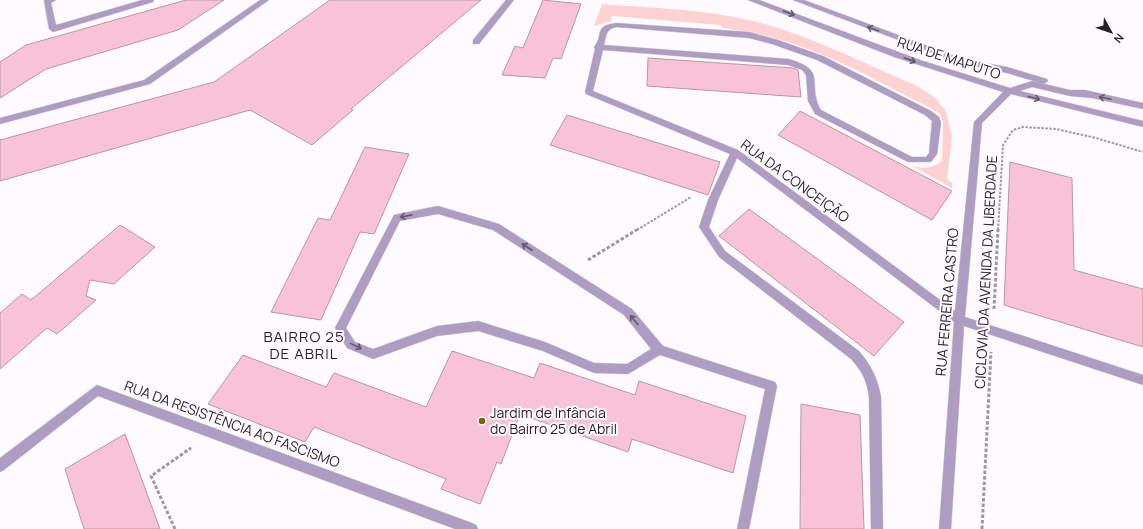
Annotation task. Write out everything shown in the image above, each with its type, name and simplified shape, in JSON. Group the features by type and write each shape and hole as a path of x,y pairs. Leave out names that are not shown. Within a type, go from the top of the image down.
{"street":[{"path":"52,0 47,1 53,29 150,0"},
{"path":"0,121 147,82 265,0"},
{"path":"476,42 510,0"},
{"name":"RUA DE MAPUTO","path":"752,0 918,62 1009,91 1143,124"},
{"name":"RUA DE MAPUTO","path":"797,0 962,61 1007,70 1091,95 1143,106"},
{"name":"RUA DA CONCEIÇÃO","path":"598,48 790,62 805,68 810,74 812,101 818,112 911,160 928,160 933,154 937,123 933,116 820,58 749,35 616,25 609,26 603,31 598,48 589,92 735,152 959,320 1143,380"},
{"path":"1009,91 1032,84 1070,93 1091,95"},
{"name":"RUA FERREIRA CASTRO","path":"945,529 959,320 978,122 1009,91"},
{"path":"735,152 713,200 704,228 722,254 855,355 865,366 872,379 875,397 877,529"},
{"path":"659,350 628,368 594,368 545,347 478,326 437,331 373,354 351,345 340,328 397,218 438,210 496,228 628,312 659,350 771,386 743,529"},
{"name":"RUA DA RESISTÊNCIA AO FASCISMO","path":"0,466 97,390 472,529"}],"path":[{"name":"CICLOVIA DA AVENIDA DA LIBERDADE","path":"982,529 1003,145 1012,130 1022,126 1036,125 1066,131 1143,152"},
{"path":"567,273 697,194"},
{"path":"175,529 151,476 189,450 203,429"}],"shaded area":[{"path":"602,4 697,11 753,21 815,41 917,86 934,97 946,111 952,138 947,179 952,183 952,188 912,166 927,168 942,161 943,122 940,114 929,107 828,57 768,36 723,28 720,25 612,16 611,21 594,26"}],"building":[{"path":"186,0 224,0 178,30 46,69 0,98 0,62 26,45"},
{"path":"330,0 481,0 351,109 353,110 312,145 250,110 0,181 0,140 214,82"},
{"path":"543,0 581,4 561,59 553,58 545,78 502,75 515,46 523,48"},
{"path":"648,58 793,68 798,70 801,97 647,86"},
{"path":"800,111 952,191 932,220 778,135"},
{"path":"567,115 720,162 708,195 550,145"},
{"path":"365,147 409,154 374,234 360,232 321,320 271,312 318,218 330,220"},
{"path":"1010,162 1072,178 1074,270 1143,289 1143,347 1004,305"},
{"path":"749,209 904,322 874,356 719,236"},
{"path":"120,225 155,247 114,284 90,280 86,296 96,300 57,334 47,328 0,369 0,313 22,294 31,300"},
{"path":"452,351 534,378 540,363 635,395 639,381 746,416 733,473 632,439 628,452 520,414 501,464 497,462 480,504 441,489 446,479 314,427 305,442 208,404 243,355 326,387 334,373 426,407"},
{"path":"801,404 860,415 864,529 800,529"},
{"path":"125,434 160,529 84,529 65,469"}],"place":[{"name":"Jardim de Infância do Bairro 25 de Abril","path":"482,421"}],"district":[{"name":"BAIRRO 25 DE ABRIL","path":"304,346"}]}
